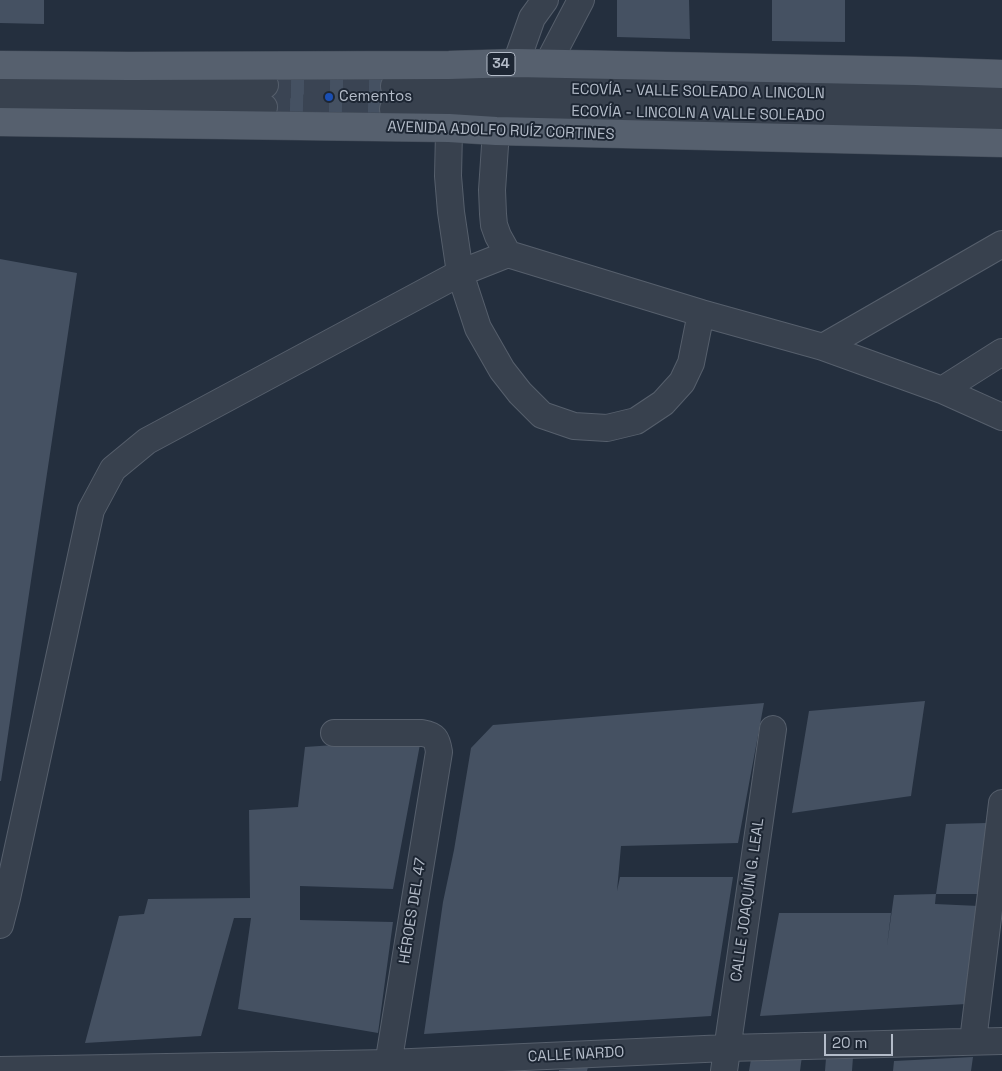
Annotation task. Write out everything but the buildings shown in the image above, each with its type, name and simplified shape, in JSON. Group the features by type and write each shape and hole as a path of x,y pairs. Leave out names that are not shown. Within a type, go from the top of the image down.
{"main road":[{"name":"AVENIDA ADOLFO RUÍZ CORTINES","path":"0,122 449,98 516,63 1002,74"},
{"name":"AVENIDA ADOLFO RUÍZ CORTINES","path":"0,64 129,66 449,98 500,110 1002,143"}],"street":[{"path":"508,254 498,236 493,214 492,190 500,110 532,18 545,0"},
{"path":"547,64 581,0"},
{"path":"0,85 99,87 264,96 0,105"},
{"name":"ECOVÍA - VALLE SOLEADO A LINCOLN","path":"394,98 449,98 500,110 1002,98"},
{"path":"449,98 448,176 460,273 478,328 502,370 520,393 542,415 574,426 607,428 636,421 663,403 682,382 691,363 701,313"},
{"name":"ECOVÍA - LINCOLN A VALLE SOLEADO","path":"500,110 1002,120"},
{"path":"822,347 1002,244"},
{"path":"0,925 91,510 113,469 147,441 460,273 508,254 701,313 822,347 942,390 1002,417"},
{"path":"942,390 1002,352"},
{"name":"CALLE JOAQUÍN G. LEAL","path":"725,1060 773,729"},
{"name":"HÉROES DEL 47","path":"334,734 430,734 435,738 439,752 388,1067"},
{"path":"974,1041 1002,803"},
{"name":"CALLE NARDO","path":"0,1070 388,1067 725,1060 974,1041 1002,1041"}],"tunnel":[{"path":"265,85 394,86"},
{"path":"264,107 393,109"}],"place":[{"name":"Cementos","path":"329,97"}]}
